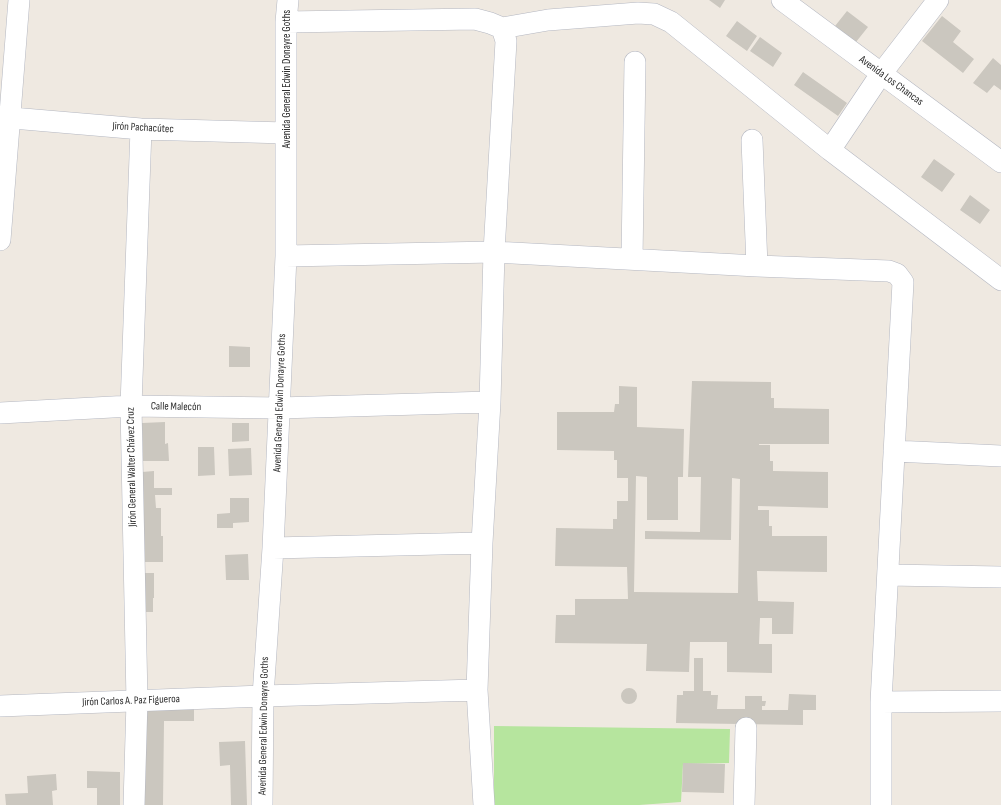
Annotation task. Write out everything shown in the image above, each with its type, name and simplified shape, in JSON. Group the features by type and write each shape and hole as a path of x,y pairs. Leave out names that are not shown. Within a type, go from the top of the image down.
{"street":[{"path":"0,240 4,118 19,0"},
{"name":"Avenida General Edwin Donayre Goths","path":"262,805 263,696 273,548 286,256 286,22 288,0"},
{"name":"Avenida Los Chancas","path":"782,0 1001,162"},
{"path":"830,150 881,74 938,0"},
{"path":"286,22 475,18 490,22 502,28 548,20 638,13 654,14 671,22 830,150 1001,280"},
{"path":"484,805 477,690 482,543 490,402 494,252 506,41 502,28"},
{"path":"632,259 635,62"},
{"name":"Jirón Pachacútec","path":"4,118 141,128 286,133"},
{"name":"Jirón General Walter Chávez Cruz","path":"134,805 137,701 131,406 141,128"},
{"path":"752,140 757,266"},
{"path":"286,256 494,252 757,266 889,271 897,274 903,282 881,702 881,805"},
{"name":"Calle Malecón","path":"0,413 131,406 279,408 490,402"},
{"path":"894,451 1001,456"},
{"path":"273,548 482,543"},
{"path":"888,575 1001,576"},
{"name":"Jirón Carlos A. Paz Figueroa","path":"0,706 477,690"},
{"path":"881,702 1001,702"},
{"path":"744,805 746,728"}],"green space":[{"path":"494,726 730,729 729,763 683,764 681,802 639,805 494,805"}],"building":[{"path":"709,0 725,0 720,8"},
{"path":"847,11 868,27 856,42 835,26"},
{"path":"942,16 961,31 953,42 974,59 963,73 922,41"},
{"path":"737,21 757,36 747,51 726,36"},
{"path":"760,37 782,53 773,67 750,51"},
{"path":"993,58 1001,65 1001,90 994,85 987,93 973,83"},
{"path":"803,72 847,103 838,116 794,85"},
{"path":"934,159 955,174 942,192 921,177"},
{"path":"970,195 990,210 980,224 960,210"},
{"path":"229,346 250,347 250,367 229,367"},
{"path":"692,381 771,382 771,398 774,398 774,408 829,409 829,444 759,444 770,445 770,461 773,461 773,471 828,472 828,508 758,506 758,510 769,510 769,526 772,526 772,536 827,536 827,572 757,571 758,601 794,602 793,634 772,634 772,618 760,618 759,644 772,644 772,673 727,672 727,642 690,642 689,672 646,671 647,644 555,643 556,615 575,615 575,599 628,599 627,567 555,566 556,528 613,529 613,519 617,519 617,501 628,501 628,478 617,478 617,460 614,460 614,451 557,450 557,412 614,412 615,404 619,404 619,386 637,387 637,427 684,429 683,477 678,477 678,520 647,520 647,477 636,476 634,592 738,593 740,479 732,478 731,540 645,539 645,531 700,532 701,477 688,477"},
{"path":"165,422 165,444 168,443 169,461 143,461 142,423"},
{"path":"232,423 249,423 249,441 232,442"},
{"path":"198,447 214,447 215,475 198,476"},
{"path":"251,448 252,475 229,476 228,449"},
{"path":"154,471 154,488 172,488 172,495 155,495 156,508 161,508 163,562 143,562 142,472"},
{"path":"230,498 249,498 249,522 233,523 233,528 217,528 217,514 230,513"},
{"path":"248,554 249,580 226,580 225,555"},
{"path":"141,573 154,573 153,612 142,612"},
{"path":"694,658 703,658 703,691 711,691 711,695 718,695 717,709 745,709 745,696 762,696 762,701 766,701 765,706 762,706 762,710 788,710 789,694 816,695 816,710 803,710 803,725 676,723 677,695 683,695 683,691 694,691"},
{"path":"629,688 636,693 637,696 632,703 629,704 622,699 621,696 626,689"},
{"path":"194,701 194,721 164,721 163,805 139,805 143,703"},
{"path":"245,741 247,805 231,805 230,765 220,766 219,742"},
{"path":"683,763 725,764 724,793 682,792"},
{"path":"87,771 120,772 120,805 97,805 97,788 87,788"},
{"path":"56,774 57,790 52,791 53,805 6,805 5,794 28,793 27,776"}]}
